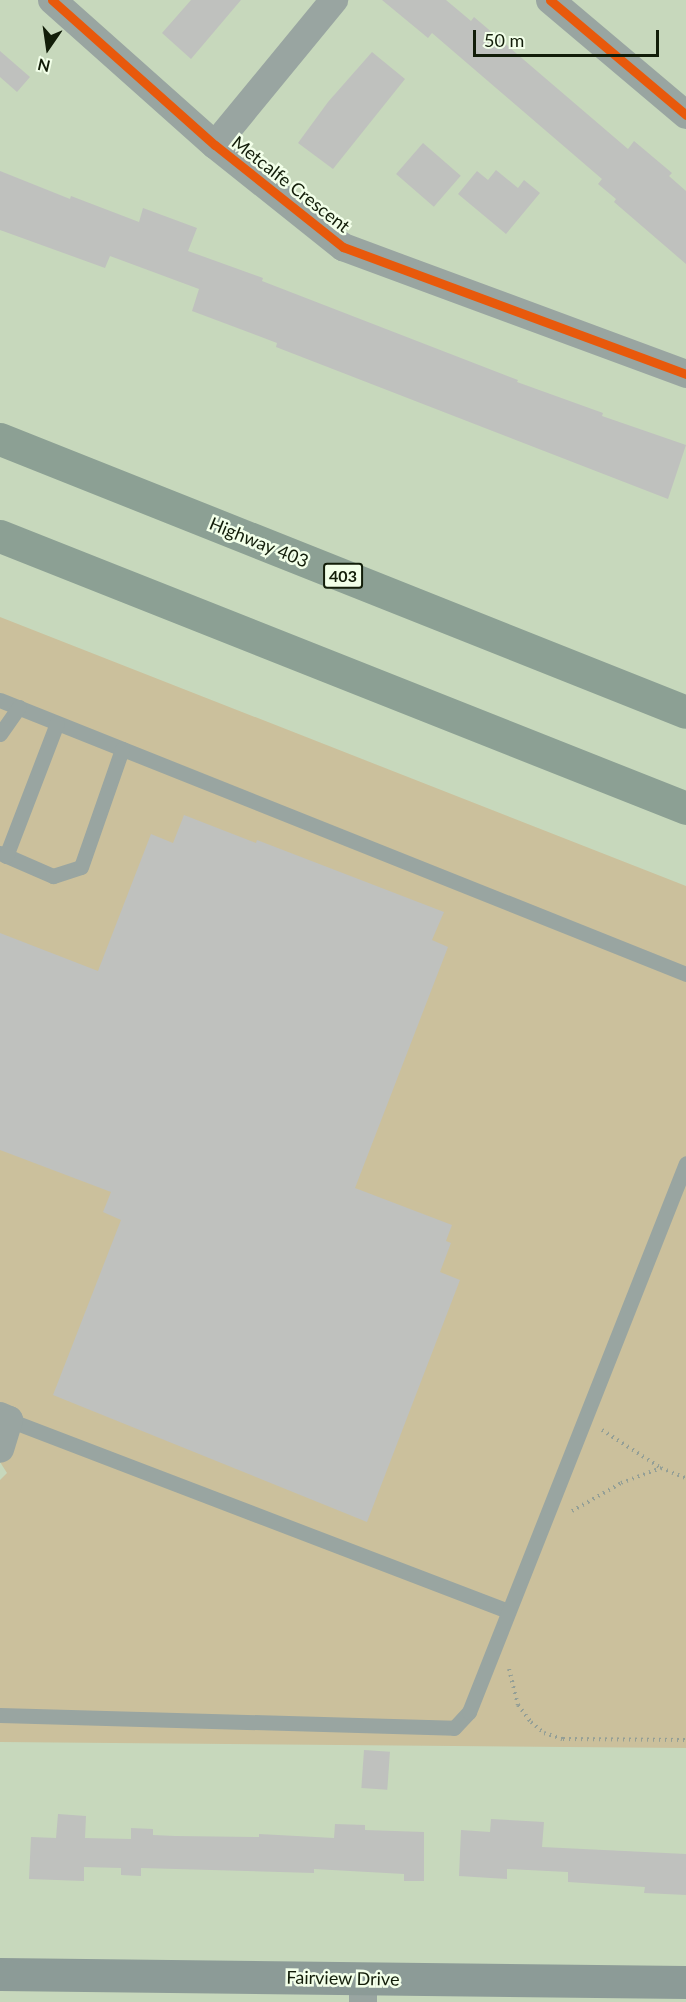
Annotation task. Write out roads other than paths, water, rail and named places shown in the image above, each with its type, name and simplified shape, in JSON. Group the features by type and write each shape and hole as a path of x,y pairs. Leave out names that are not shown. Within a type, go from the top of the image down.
{"highway":[{"name":"Highway 403","path":"0,439 686,712"},
{"path":"0,536 686,807"}],"main road":[{"name":"Fairview Drive","path":"0,1974 363,1990 686,1982"}],"street":[{"name":"Metcalfe Crescent","path":"52,0 215,145 343,247 686,375"},
{"path":"215,145 334,0"},
{"path":"550,0 686,115"},
{"path":"0,1449 4,1418"}],"lane":[{"path":"0,700 686,974"},
{"path":"0,734 19,707"},
{"path":"57,723 3,855 53,876 81,867 122,749"},
{"path":"0,1715 454,1728 469,1712 686,1163"},
{"path":"4,1418 508,1611"}]}
